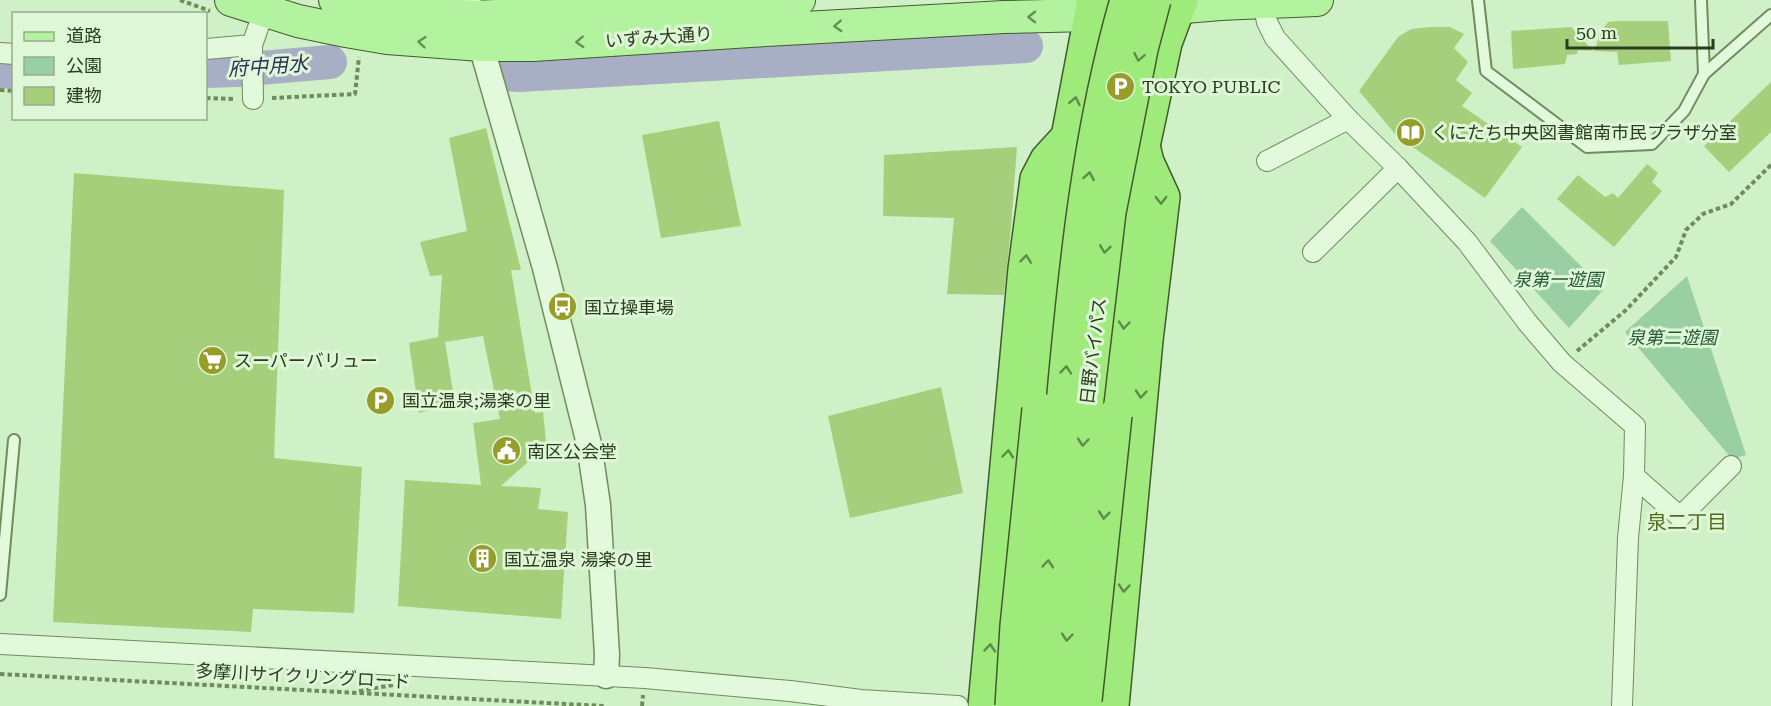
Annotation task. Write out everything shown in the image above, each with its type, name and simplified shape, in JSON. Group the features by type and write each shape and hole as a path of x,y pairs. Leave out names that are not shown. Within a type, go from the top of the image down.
{"highway":[{"name":"日野バイパス","path":"1035,706 1081,229 1103,100 1127,0"},
{"name":"日野バイパス","path":"1062,706 1085,415 1109,212 1141,49 1171,3"},
{"path":"1084,706 1134,217 1143,146 1171,3"},
{"path":"1012,706 1017,626 1068,137 1092,8"},
{"path":"985,706 1025,269 1037,179 1047,160 1068,137"},
{"path":"1113,706 1146,340 1163,197 1147,162 1143,146"}],"main road":[{"name":"いずみ大通り","path":"231,0 317,25 387,38 474,21 799,0"},
{"name":"いずみ大通り","path":"341,1 474,21 533,45 750,30 1004,17 1171,3 1220,4 1317,0"}],"street":[{"path":"1263,3 1267,22 1275,38 1348,119 1398,168 1467,242 1527,322 1562,363 1635,426 1622,706"},
{"path":"253,94 253,51 264,11"},
{"path":"474,21 545,268 589,444 598,515 607,655 606,676"},
{"path":"207,49 253,51"},
{"path":"1267,160 1348,119"},
{"path":"1313,252 1398,168"},
{"path":"1634,476 1680,517 1731,466"},
{"path":"0,644 606,676 767,689 861,700 958,706"}],"lane":[{"path":"1478,0 1486,71 1587,147 1652,144 1684,111 1704,74 1771,15"},
{"path":"1701,0 1704,74"},
{"path":"0,595 14,440"}],"path":[{"path":"207,98 253,94 355,94 359,51"},
{"path":"1562,363 1626,310 1676,257 1686,230 1703,214 1731,204 1771,165"},
{"name":"多摩川サイクリングロード","path":"0,674 604,706"}],"green space":[{"name":"泉第一遊園","path":"1522,207 1604,289 1569,328 1490,241"},
{"name":"泉第二遊園","path":"1687,276 1746,455 1732,459 1625,332"}],"building":[{"path":"1668,21 1671,61 1619,65 1617,52 1594,51 1602,30 1608,22"},
{"path":"1450,27 1464,34 1454,48 1468,62 1456,80 1472,93 1462,106 1522,147 1485,198 1396,135 1359,91 1398,37 1411,29"},
{"path":"1571,27 1593,51 1578,50 1577,54 1567,55 1565,64 1513,69 1511,31"},
{"path":"1771,82 1771,132 1729,172 1704,146"},
{"path":"719,121 741,226 661,238 642,135"},
{"path":"486,128 521,270 511,270 535,413 543,412 547,452 532,455 528,462 501,486 541,488 538,509 568,512 561,619 398,606 405,480 481,485 473,423 500,419 483,336 445,342 455,404 419,413 409,343 438,337 442,275 430,276 420,242 467,231 449,138"},
{"path":"1017,147 1004,295 947,294 954,218 883,216 884,155"},
{"path":"1647,164 1658,173 1652,182 1662,191 1614,247 1557,199 1578,175 1605,197 1613,193 1618,198"},
{"path":"74,173 284,190 274,458 362,467 354,613 253,609 251,632 53,622"},
{"path":"941,387 963,493 850,518 828,416"}],"waterway":[{"path":"505,74 1026,46"},
{"name":"府中用水","path":"207,71 330,62"},
{"name":"府中用水","path":"0,71 12,72"}],"place":[{"name":"TOKYO PUBLIC","path":"1121,86"},
{"name":"くにたち中央図書館南市民プラザ分室","path":"1410,132"},
{"name":"国立操車場","path":"563,307"},
{"name":"スーパーバリュー","path":"213,360"},
{"name":"国立温泉;湯楽の里","path":"381,400"},
{"name":"南区公会堂","path":"506,451"},
{"name":"国立温泉 湯楽の里","path":"483,559"}],"district":[{"name":"泉二丁目","path":"1687,522"}]}
